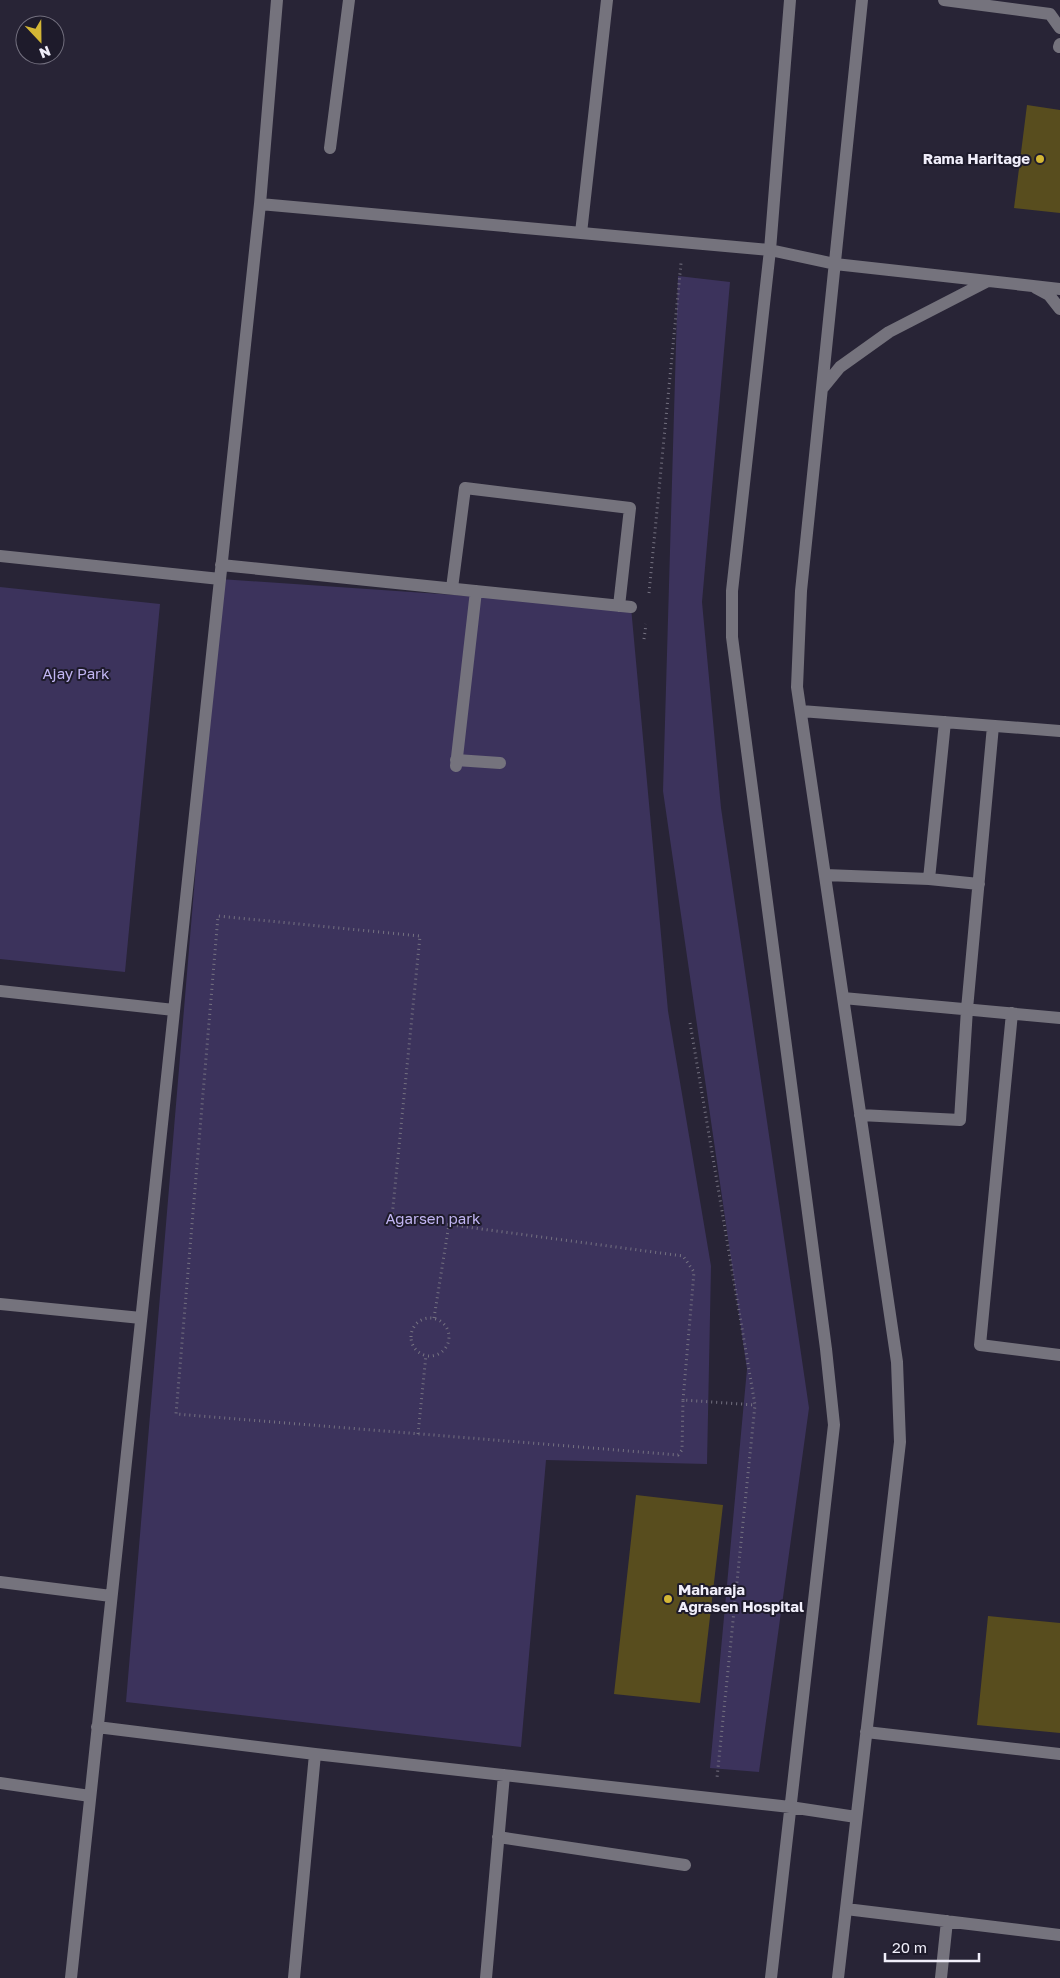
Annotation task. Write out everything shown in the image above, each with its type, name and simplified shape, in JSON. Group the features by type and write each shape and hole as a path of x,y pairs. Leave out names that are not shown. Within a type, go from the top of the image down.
{"street":[{"path":"71,1978 260,204 277,0"},
{"path":"330,148 349,0"},
{"path":"581,233 607,0"},
{"path":"770,1978 834,1425 826,1349 732,637 732,591 770,250 790,0"},
{"path":"838,1978 900,1442 897,1362 797,686 801,591 862,0"},
{"path":"944,0 1050,14 1060,28"},
{"path":"260,204 770,250 835,264 1060,289"},
{"path":"822,389 840,368 889,332 988,281"},
{"path":"1033,286 1049,296 1060,309"},
{"path":"222,564 476,591 625,606 630,508 465,488 452,588"},
{"path":"0,556 220,579"},
{"path":"476,591 456,763 500,763"},
{"path":"801,711 1060,731"},
{"path":"929,880 945,722"},
{"path":"860,1115 960,1120 967,1009 993,726"},
{"path":"825,875 979,884"},
{"path":"0,990 174,1010"},
{"path":"843,998 1060,1018"},
{"path":"1012,1013 980,1345 1060,1355"},
{"path":"0,1304 141,1318"},
{"path":"0,1582 111,1596"},
{"path":"97,1727 315,1754 715,1798 856,1817"},
{"path":"866,1732 1060,1754"},
{"path":"294,1978 315,1754"},
{"path":"486,1978 504,1775"},
{"path":"0,1783 90,1796"},
{"path":"498,1838 685,1865"},
{"path":"846,1909 1060,1935"},
{"path":"941,1978 947,1921"}],"path":[{"path":"648,600 683,243"},
{"path":"644,640 646,620"},
{"path":"218,916 420,936 392,1217 449,1224 683,1256 694,1272 683,1400 682,1450 678,1454 176,1414 218,916"},
{"path":"690,1023 755,1405 715,1798"},
{"path":"434,1318 449,1224"},
{"path":"428,1318 434,1318 444,1324 447,1330 448,1341 441,1352 435,1355 426,1355 417,1351 413,1346 411,1333 417,1323 428,1318"},
{"path":"418,1434 426,1355"},
{"path":"683,1400 755,1405"}],"green space":[{"path":"678,276 730,282 702,602 721,808 809,1408 759,1772 710,1768 747,1369 663,791"},
{"name":"Agarsen park","path":"220,579 631,607 668,1011 711,1266 707,1464 546,1460 521,1747 126,1702"},
{"name":"Ajay Park","path":"0,587 160,604 125,972 0,959"}],"building":[{"name":"Rama Haritage","path":"1027,105 1060,110 1060,213 1014,208"},
{"name":"Maharaja Agrasen Hospital","path":"636,1495 723,1505 700,1703 614,1694"},
{"path":"988,1616 1060,1623 1060,1733 977,1725"}],"place":[{"name":"Rama Haritage","path":"1040,159"},
{"name":"Maharaja Agrasen Hospital","path":"668,1599"}]}
